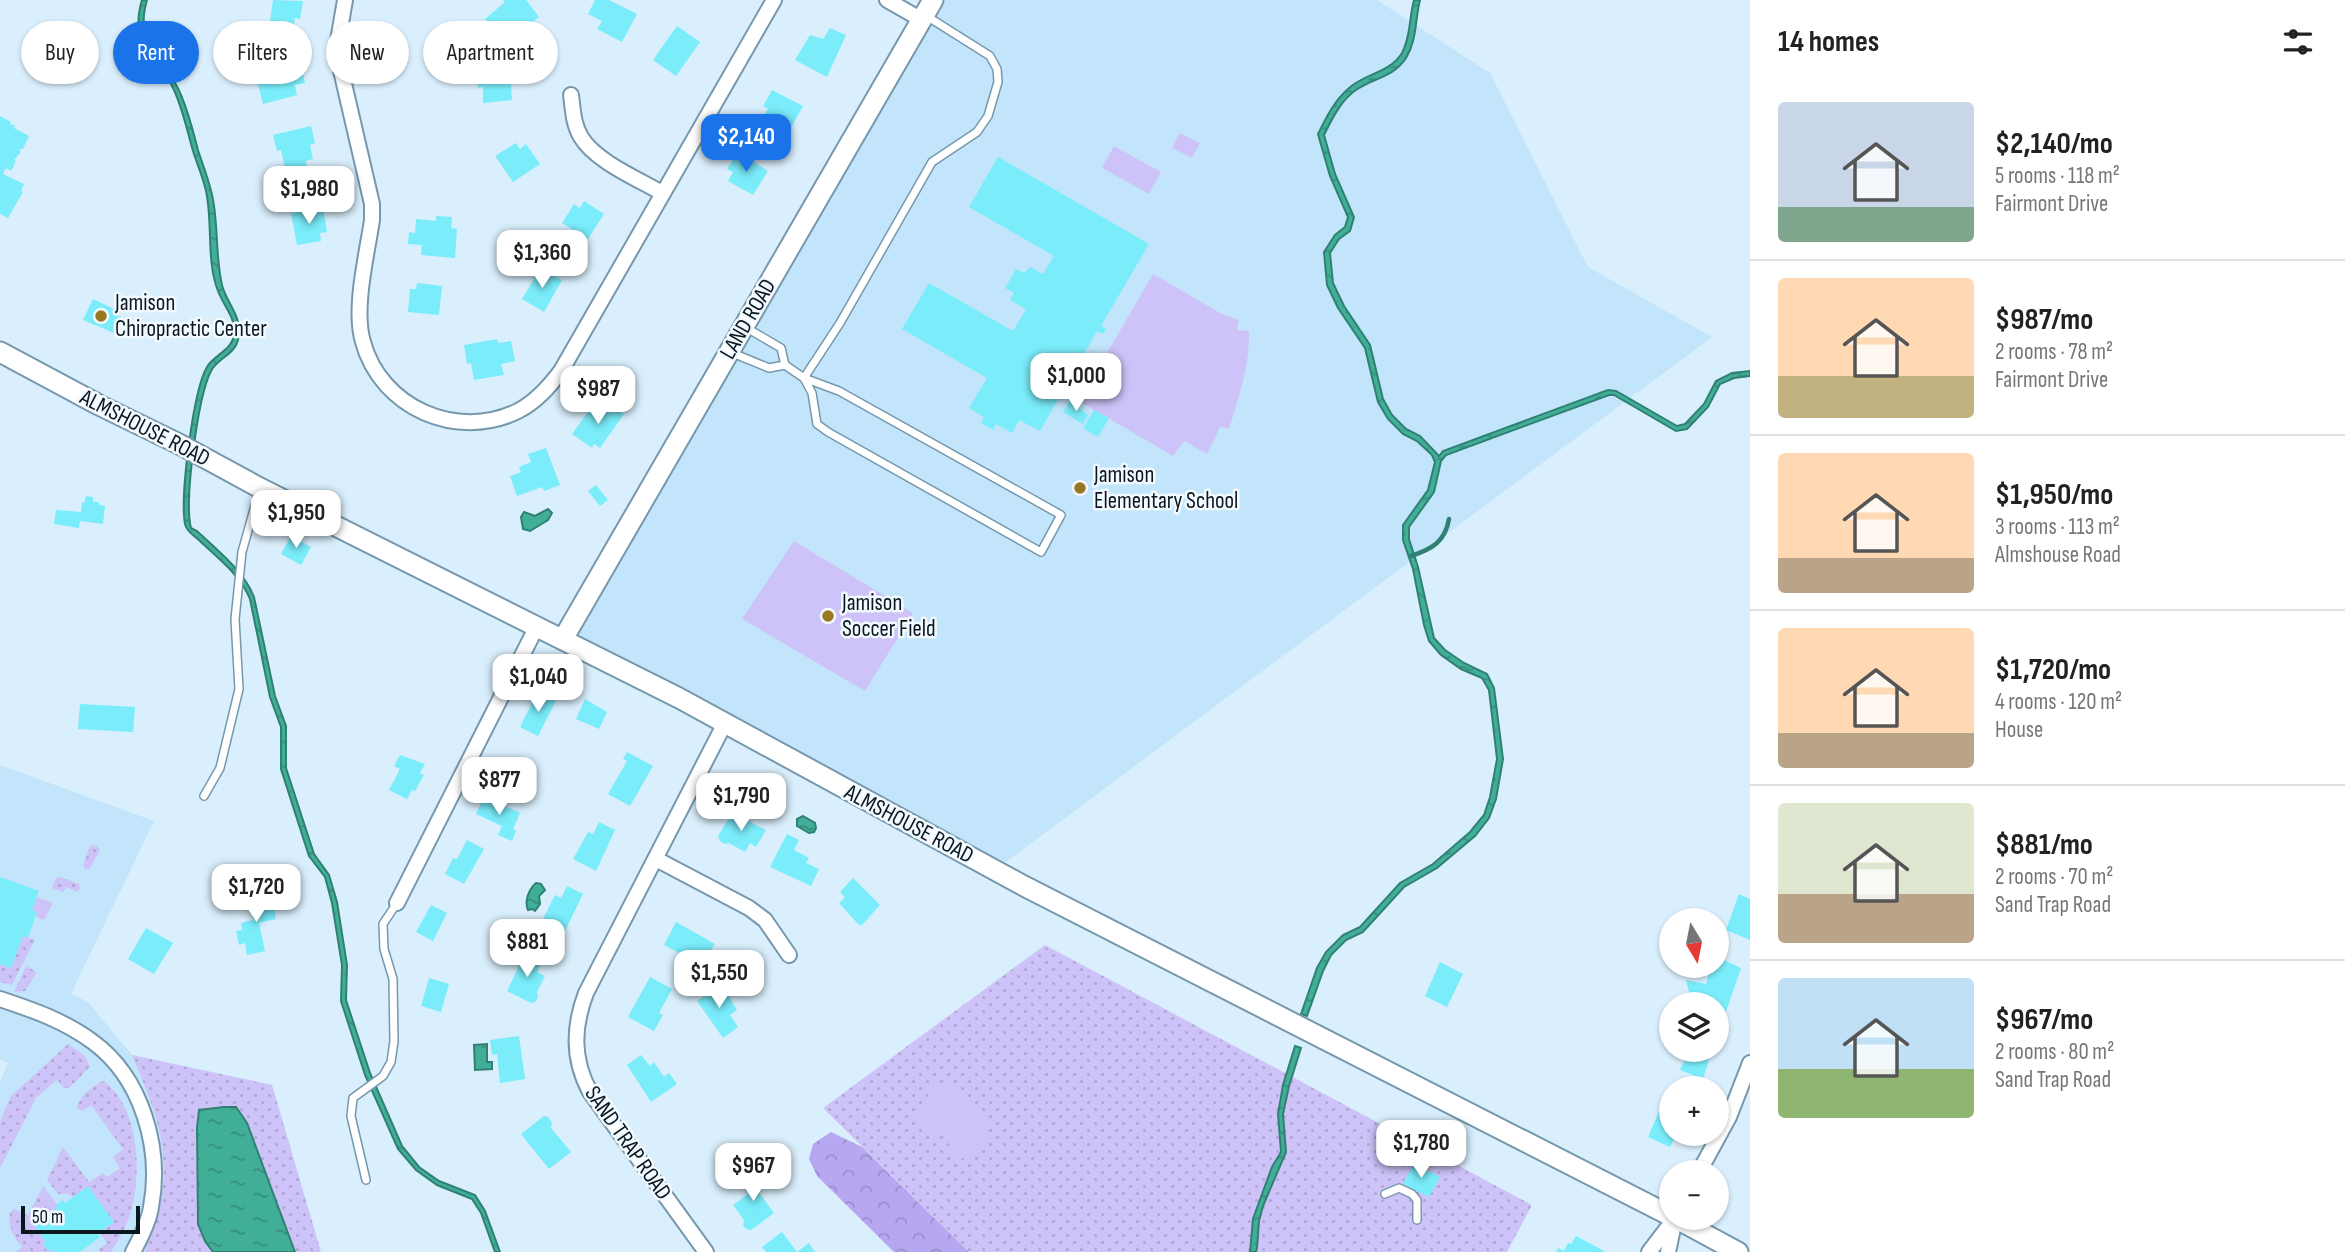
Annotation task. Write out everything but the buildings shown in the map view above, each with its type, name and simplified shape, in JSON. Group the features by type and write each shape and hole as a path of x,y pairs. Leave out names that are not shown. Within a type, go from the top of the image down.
{"main road":[{"name":"LAND ROAD","path":"563,639 927,12"},
{"name":"ALMSHOUSE ROAD","path":"0,352 99,405 181,444 260,488 563,639 725,723 960,852 1659,1210"},
{"name":"ALMSHOUSE ROAD","path":"1697,1230 1738,1252"}],"street":[{"path":"345,0 338,41 339,62 372,204 359,325 363,342 377,375 402,401 418,411 440,419 480,422 500,418 531,403 561,371 774,0"},
{"path":"887,0 927,12"},
{"path":"570,95 575,123 588,148 662,193"},
{"path":"397,903 537,626"},
{"name":"SAND TRAP ROAD","path":"706,1252 590,1092 580,1070 576,1028 586,993 725,723"},
{"path":"656,859 759,914 771,927 789,956"},
{"path":"0,999 61,1022 94,1043 129,1079 143,1112 151,1143 153,1169 151,1208 133,1252"},
{"path":"1706,1160 1729,1117 1750,1063"},
{"path":"1648,1252 1665,1230"},
{"path":"1668,1252 1672,1230"}],"lane":[{"path":"804,378 840,323 932,162 977,132 988,116 998,82 997,69 990,56 927,12"},
{"path":"744,327 781,348 785,365 804,378 839,391 1061,515 1041,552 817,424 812,393 804,378"},
{"path":"730,351 769,368 785,365"},
{"path":"204,796 220,768 239,689 235,619 238,587 242,552 260,488"},
{"path":"366,1180 351,1116 353,1098 383,1076 391,1062 394,1041 393,979 384,949 383,924 397,903"},
{"path":"1385,1194 1399,1188 1412,1194 1417,1200 1417,1220"}],"shaded area":[{"name":"Jamison Elementary School","path":"931,0 1377,0 1490,73 1588,267 1712,337 995,870 563,639"},
{"path":"1180,133 1200,143 1192,158 1172,148"},
{"path":"1114,146 1161,172 1149,194 1102,168"},
{"path":"1153,274 1222,314 1239,320 1237,330 1249,331 1246,368 1229,429 1220,427 1207,454 1184,441 1173,456 1079,401"},
{"name":"Jamison Soccer Field","path":"794,541 913,613 865,691 742,619"},
{"path":"0,765 154,821 71,994 88,1002 132,1055 272,1085 321,1252 0,1252 0,1082 8,1063 0,1059"},
{"path":"96,845 100,850 90,869 85,869 83,865 90,846"},
{"path":"56,878 79,884 80,888 77,892 66,887 63,892 52,888"},
{"path":"37,897 53,903 44,920 36,917 37,912 32,910"},
{"path":"23,936 35,939 12,985 0,982 0,964 11,968"},
{"path":"1045,945 1532,1205 1507,1252 969,1252 823,1108"},
{"path":"26,966 36,974 25,991 14,992"},
{"path":"68,1044 84,1055 90,1066 69,1088 64,1088 57,1080 36,1098 0,1168 0,1121 11,1096"},
{"path":"132,1055 272,1085 321,1252 295,1252 247,1123 199,1110 198,1224 213,1252 145,1252 161,1201 164,1162 153,1108"},
{"path":"104,1081 124,1106 130,1122 137,1175 128,1220 111,1252 98,1250 107,1243 100,1232 114,1222 87,1187 73,1197 67,1193 58,1194 47,1180 63,1147 89,1182 103,1173 107,1177 120,1168 113,1157 123,1149 91,1105 83,1111 77,1108 87,1092"},
{"path":"949,1082 958,1086 985,1121 986,1142 975,1157 961,1158 953,1151 944,1135 927,1131 917,1122 919,1111 935,1085"},
{"path":"43,1186 57,1204 57,1208 39,1221 47,1211 45,1196 40,1192"},
{"path":"40,1192 45,1196 48,1211 34,1225 46,1242 43,1245 48,1251 52,1249 54,1252 16,1252 22,1247 12,1232 10,1213 14,1209 28,1215"}],"green space":[{"path":"831,1132 862,1147 969,1252 894,1252 817,1176 809,1159 813,1144"}],"water":[{"path":"142,0 147,0 144,21 139,21"},
{"path":"1414,0 1420,0 1414,37 1406,58 1396,69 1351,94 1337,110 1324,135 1335,174 1354,217 1350,231 1339,239 1330,253 1333,283 1344,306 1370,345 1383,399 1392,415 1406,429 1420,436 1439,456 1443,451 1608,390 1616,391 1677,426 1685,424 1704,404 1716,381 1732,373 1750,371 1750,376 1734,378 1720,384 1708,407 1687,429 1676,431 1614,395 1609,395 1446,455 1441,461 1434,492 1409,527 1409,539 1434,638 1445,650 1464,663 1487,674 1494,688 1503,759 1496,799 1489,818 1475,836 1437,868 1404,887 1363,932 1346,940 1331,955 1307,1016 1301,1014 1317,968 1326,952 1343,935 1360,927 1400,883 1433,864 1470,832 1484,815 1497,759 1489,690 1482,678 1461,669 1441,655 1429,641 1413,569 1403,540 1403,525 1428,490 1435,462 1432,455 1417,441 1403,434 1388,419 1378,402 1365,348 1338,308 1327,285 1324,252 1335,235 1345,227 1348,217 1330,176 1318,134 1343,94 1354,84 1397,60 1407,40"},
{"path":"170,84 176,84 181,95 210,185 222,285 239,324 236,345 211,371 201,402 189,496 191,528 229,561 244,578 254,597 275,696 286,726 286,768 314,854 329,875 337,902 347,965 346,1000 370,1073 402,1146 419,1167 439,1181 475,1195 485,1211 500,1252 495,1252 481,1213 472,1199 437,1185 416,1170 398,1149 365,1075 341,1001 342,965 325,877 309,856 281,769 281,727 270,697 250,599 235,575 185,524 186,469 197,398 207,367 230,345 234,329 214,279 206,191"},
{"path":"548,509 552,513 548,520 530,531 523,529 521,517 524,512 535,516"},
{"path":"803,816 815,823 814,832 809,833 797,826 797,819"},
{"path":"536,883 541,884 545,890 539,896 540,904 535,911 528,910 528,895"},
{"path":"487,1044 487,1062 492,1062 492,1069 475,1070 474,1045"},
{"path":"1295,1046 1301,1048 1283,1114 1286,1152 1263,1206 1256,1252 1250,1252 1253,1219 1272,1167 1281,1152 1278,1114 1283,1085"},
{"path":"236,1107 247,1123 295,1252 213,1252 205,1241 198,1224 199,1110"}],"waterway":[{"path":"1411,556 1436,544 1444,534 1449,519"}],"place":[{"name":"Jamison Chiropractic Center","path":"101,316"},
{"name":"Jamison Elementary School","path":"1080,488"},
{"name":"Jamison Soccer Field","path":"828,616"}]}
